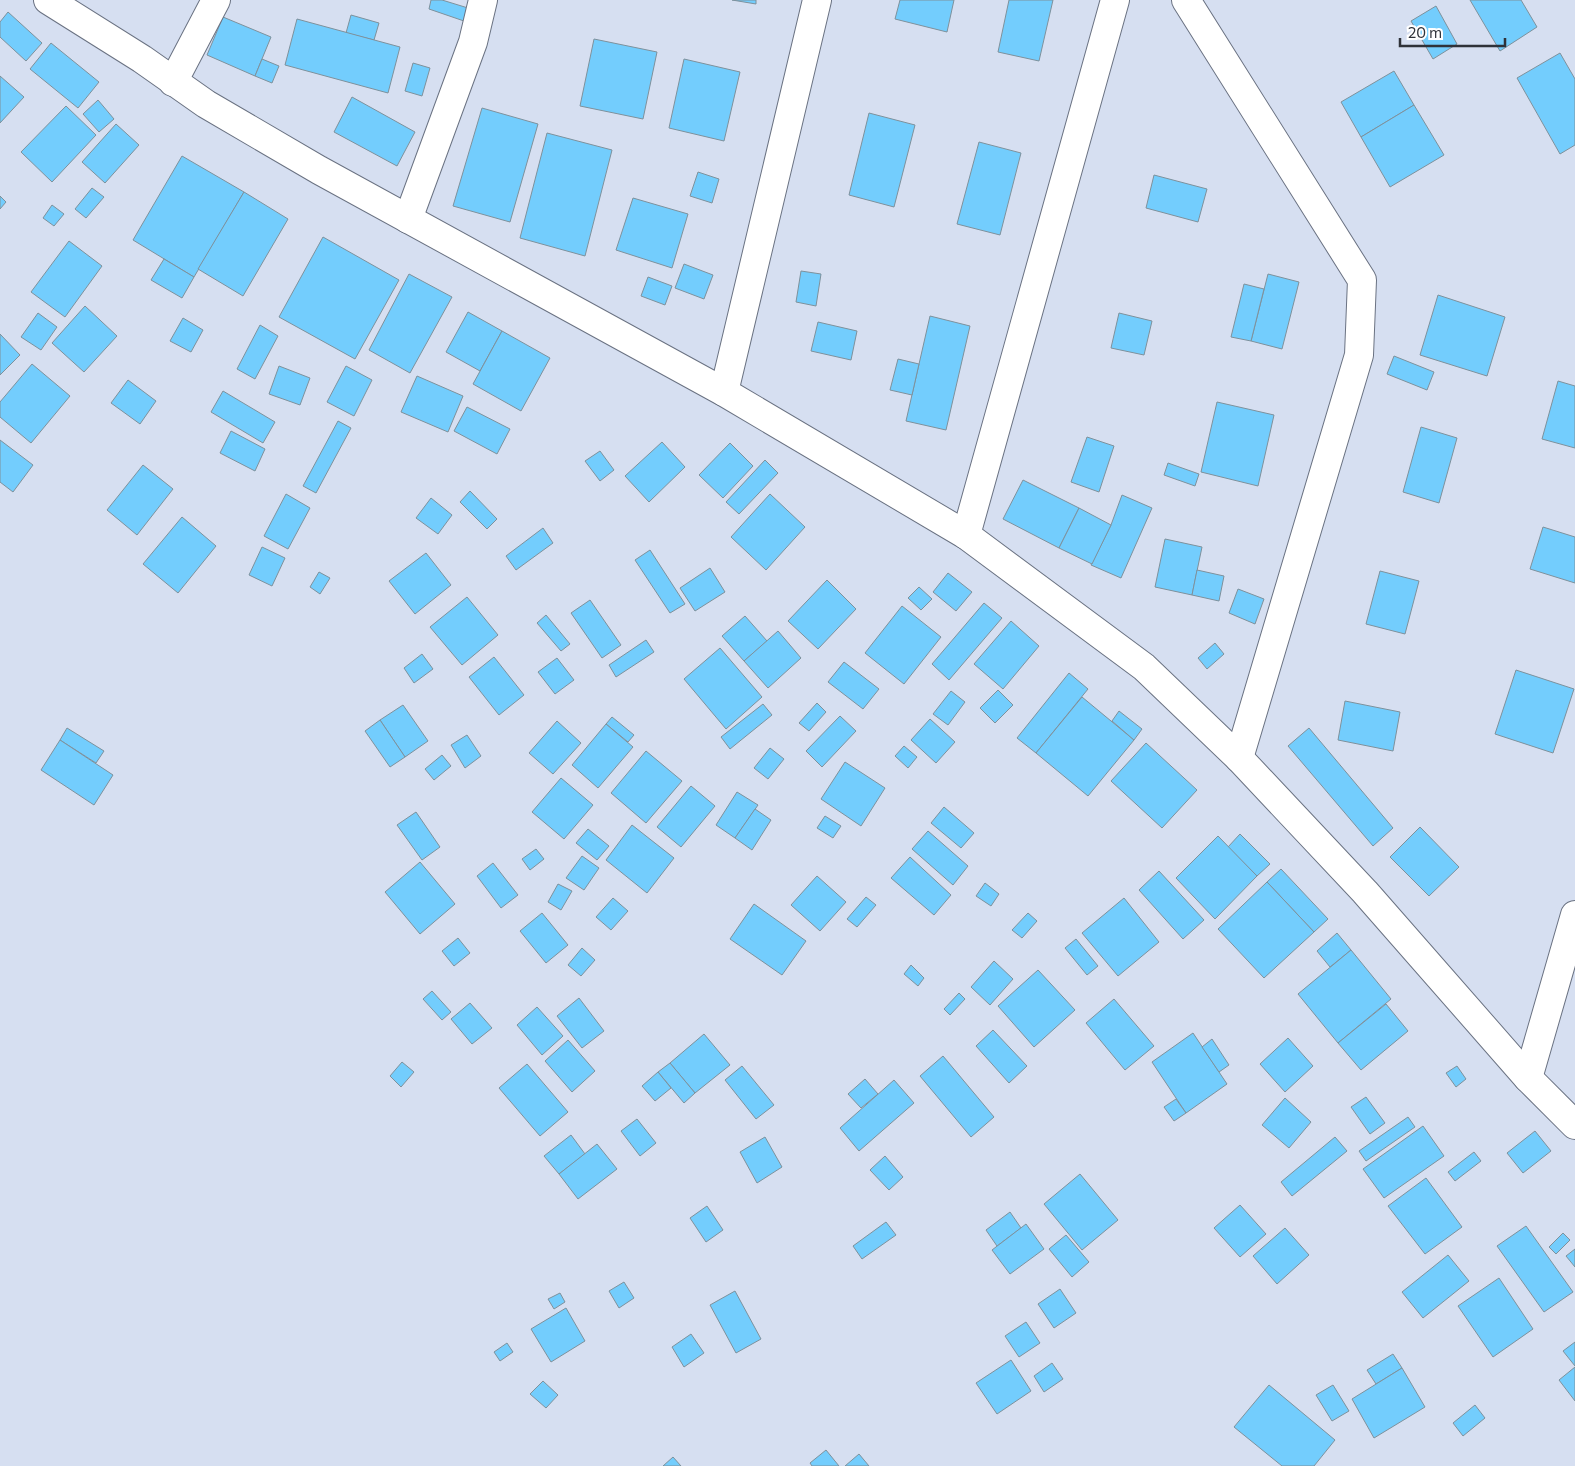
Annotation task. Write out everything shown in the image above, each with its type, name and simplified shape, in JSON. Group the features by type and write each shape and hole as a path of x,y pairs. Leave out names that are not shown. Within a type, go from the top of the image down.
{"street":[{"path":"48,0 142,59 206,104 319,170 724,392 966,535 1144,667 1239,758 1366,892 1528,1078 1575,1125"},
{"path":"173,82 216,0"},
{"path":"408,219 473,42 482,0"},
{"path":"724,392 817,0"},
{"path":"966,535 1115,0"},
{"path":"1186,0 1362,280 1359,355 1239,758"},
{"path":"1528,1078 1575,915"}],"building":[{"path":"431,0 442,0 468,8 464,21 429,9"},
{"path":"732,0 756,0 756,4"},
{"path":"900,0 954,0 947,32 895,19"},
{"path":"1009,0 1053,0 1039,61 998,52"},
{"path":"1470,0 1521,0 1537,27 1500,51"},
{"path":"1436,6 1457,44 1433,59 1411,21"},
{"path":"8,12 42,43 26,61 0,37 0,22"},
{"path":"351,15 379,23 374,40 346,33"},
{"path":"223,17 271,37 255,76 207,55"},
{"path":"297,19 400,47 388,93 285,65"},
{"path":"594,39 657,52 643,119 580,106"},
{"path":"51,43 99,82 78,108 30,69"},
{"path":"1560,53 1575,79 1575,145 1560,154 1517,78"},
{"path":"262,59 279,66 272,83 255,76"},
{"path":"684,59 740,72 724,141 669,128"},
{"path":"413,63 430,68 422,96 405,91"},
{"path":"1394,71 1414,105 1361,137 1341,102"},
{"path":"0,76 24,97 0,123"},
{"path":"352,97 415,132 397,166 334,132"},
{"path":"98,100 114,119 99,132 83,114"},
{"path":"1414,105 1444,155 1390,187 1361,137"},
{"path":"66,106 96,135 52,182 21,152"},
{"path":"482,108 538,124 510,222 453,206"},
{"path":"869,113 915,125 894,207 849,195"},
{"path":"116,124 139,145 105,183 82,162"},
{"path":"547,133 612,150 585,256 520,238"},
{"path":"979,142 1021,153 1000,235 957,224"},
{"path":"182,156 244,192 194,277 133,240"},
{"path":"698,172 719,179 712,203 690,196"},
{"path":"1154,175 1207,189 1198,222 1146,208"},
{"path":"92,188 104,197 86,218 75,209"},
{"path":"244,192 288,219 243,296 198,269"},
{"path":"0,196 6,202 0,209"},
{"path":"633,198 688,214 672,268 616,250"},
{"path":"52,205 64,214 54,226 43,218"},
{"path":"323,237 399,280 355,359 279,317"},
{"path":"69,241 102,266 65,317 31,292"},
{"path":"164,259 194,277 182,298 151,280"},
{"path":"684,264 713,275 704,299 675,288"},
{"path":"801,271 821,274 816,306 796,302"},
{"path":"409,274 452,297 410,373 369,350"},
{"path":"1268,274 1299,282 1282,349 1251,341"},
{"path":"648,277 672,286 665,305 641,296"},
{"path":"1244,284 1264,289 1251,341 1231,337"},
{"path":"1438,295 1505,317 1487,376 1420,355"},
{"path":"85,306 117,336 84,372 52,343"},
{"path":"468,312 502,331 480,371 446,352"},
{"path":"38,313 57,327 41,350 21,337"},
{"path":"1119,313 1152,321 1144,355 1111,348"},
{"path":"930,316 970,326 946,430 906,421"},
{"path":"183,318 203,330 191,352 170,341"},
{"path":"818,322 857,331 851,360 811,351"},
{"path":"260,325 278,336 255,379 237,369"},
{"path":"502,331 550,358 521,411 473,384"},
{"path":"0,334 20,355 0,375"},
{"path":"1394,356 1434,372 1427,390 1387,374"},
{"path":"898,359 919,364 912,395 890,390"},
{"path":"32,364 70,396 31,443 0,417 0,402"},
{"path":"279,366 310,378 300,405 269,394"},
{"path":"346,366 372,380 354,416 327,402"},
{"path":"417,376 463,396 448,432 401,412"},
{"path":"128,380 156,401 140,424 111,403"},
{"path":"1558,381 1575,386 1575,448 1542,439"},
{"path":"223,391 275,422 263,443 211,412"},
{"path":"1217,402 1274,415 1258,486 1201,472"},
{"path":"467,407 510,429 497,454 454,431"},
{"path":"338,421 351,428 316,493 303,486"},
{"path":"1421,427 1457,438 1439,503 1403,492"},
{"path":"231,431 265,449 255,471 220,453"},
{"path":"1087,437 1114,446 1099,492 1071,482"},
{"path":"0,440 33,465 13,492 0,482"},
{"path":"662,442 685,467 649,502 625,476"},
{"path":"730,443 753,466 723,498 699,475"},
{"path":"600,451 614,470 600,481 585,461"},
{"path":"765,460 778,473 739,514 726,502"},
{"path":"1168,463 1199,474 1195,486 1164,475"},
{"path":"143,465 173,489 137,535 107,510"},
{"path":"1023,480 1079,508 1059,548 1003,519"},
{"path":"470,491 497,519 487,529 460,502"},
{"path":"286,494 310,508 288,549 264,536"},
{"path":"770,494 805,527 766,570 731,537"},
{"path":"1122,495 1152,508 1121,578 1091,565 1111,525"},
{"path":"431,498 452,515 438,534 416,518"},
{"path":"1079,508 1111,525 1092,564 1059,548"},
{"path":"182,517 216,546 178,593 143,564"},
{"path":"1543,527 1575,537 1575,583 1530,569"},
{"path":"543,528 553,543 516,570 506,556"},
{"path":"1165,539 1202,547 1192,595 1155,587"},
{"path":"262,547 285,558 272,586 249,575"},
{"path":"650,550 685,604 670,613 635,560"},
{"path":"426,553 451,585 415,614 389,581"},
{"path":"710,568 725,592 695,611 680,588"},
{"path":"1197,570 1224,576 1219,601 1192,595"},
{"path":"1380,571 1419,581 1405,634 1366,624"},
{"path":"319,572 330,578 320,594 310,587"},
{"path":"948,573 972,592 956,611 933,592"},
{"path":"827,580 856,609 818,649 788,621"},
{"path":"919,587 932,599 921,610 908,598"},
{"path":"1238,589 1264,599 1255,624 1229,613"},
{"path":"467,597 498,635 462,665 430,627"},
{"path":"590,600 621,645 602,658 571,613"},
{"path":"984,603 1002,618 949,680 932,664"},
{"path":"902,606 941,637 904,684 865,653"},
{"path":"546,615 570,644 561,651 537,623"},
{"path":"745,616 767,641 744,661 722,636"},
{"path":"1011,621 1039,646 1003,689 974,664"},
{"path":"778,631 801,658 768,688 744,661"},
{"path":"646,640 654,652 616,677 609,665"},
{"path":"1215,643 1224,654 1207,669 1198,658"},
{"path":"720,648 762,697 726,729 684,679"},
{"path":"422,654 433,669 414,683 404,668"},
{"path":"494,657 524,695 499,715 469,677"},
{"path":"557,658 574,680 555,694 538,672"},
{"path":"844,662 879,689 863,709 828,682"},
{"path":"1516,670 1574,689 1553,753 1495,734"},
{"path":"1069,673 1088,689 1036,753 1017,738"},
{"path":"998,690 1013,705 995,723 980,708"},
{"path":"951,691 965,702 948,725 933,714"},
{"path":"1082,697 1134,740 1088,796 1036,753"},
{"path":"1345,701 1400,712 1393,751 1338,740"},
{"path":"817,703 826,712 809,731 799,723"},
{"path":"763,704 772,715 730,749 721,737"},
{"path":"403,705 428,741 405,757 380,720"},
{"path":"1119,711 1142,729 1134,740 1112,721"},
{"path":"840,716 856,731 822,767 806,751"},
{"path":"612,717 634,735 628,742 606,724"},
{"path":"930,719 955,742 936,763 911,740"},
{"path":"380,720 405,757 390,767 365,731"},
{"path":"557,721 581,743 553,774 529,753"},
{"path":"606,724 633,747 598,788 572,765"},
{"path":"67,728 104,751 96,763 60,740"},
{"path":"1309,728 1393,828 1373,846 1288,746"},
{"path":"467,735 481,756 465,768 451,745"},
{"path":"60,740 113,775 94,805 41,770"},
{"path":"1146,743 1197,790 1162,828 1111,781"},
{"path":"904,746 917,757 908,768 895,756"},
{"path":"770,748 784,759 768,779 754,768"},
{"path":"646,751 682,781 646,823 611,793"},
{"path":"442,755 451,766 434,780 425,769"},
{"path":"845,762 885,788 861,826 821,799"},
{"path":"561,778 593,805 564,839 532,812"},
{"path":"691,786 715,806 681,847 657,827"},
{"path":"737,792 758,805 735,838 716,825"},
{"path":"944,807 974,833 961,848 931,823"},
{"path":"755,809 771,820 752,850 735,838"},
{"path":"416,812 440,847 422,860 397,825"},
{"path":"825,816 841,826 833,838 817,828"},
{"path":"632,825 674,858 647,893 606,860"},
{"path":"1420,827 1459,867 1429,896 1390,857"},
{"path":"588,829 609,846 597,860 576,843"},
{"path":"928,831 968,866 953,885 912,849"},
{"path":"1240,834 1270,864 1257,876 1228,847"},
{"path":"1218,836 1257,876 1215,919 1176,878"},
{"path":"536,849 544,859 530,870 522,859"},
{"path":"582,856 599,868 584,890 566,878"},
{"path":"910,857 951,895 934,915 891,878"},
{"path":"420,862 455,904 420,934 385,892"},
{"path":"493,863 518,895 501,908 477,876"},
{"path":"1281,869 1328,919 1314,932 1267,882"},
{"path":"1159,871 1204,920 1183,939 1139,890"},
{"path":"817,876 846,902 820,931 791,905"},
{"path":"1267,882 1314,932 1264,978 1218,929"},
{"path":"985,883 999,894 991,906 976,896"},
{"path":"558,884 572,891 561,910 548,902"},
{"path":"866,897 876,905 857,927 847,919"},
{"path":"613,898 628,911 611,930 596,917"},
{"path":"1124,898 1159,942 1118,976 1082,933"},
{"path":"754,904 806,941 782,975 730,939"},
{"path":"542,913 568,945 546,963 520,931"},
{"path":"1028,913 1037,921 1022,938 1012,930"},
{"path":"1337,933 1351,950 1330,967 1317,951"},
{"path":"458,938 470,953 454,966 442,951"},
{"path":"1076,939 1098,966 1087,975 1065,948"},
{"path":"582,948 595,960 581,976 568,965"},
{"path":"1351,950 1391,999 1338,1043 1298,994"},
{"path":"994,961 1013,979 990,1005 971,987"},
{"path":"911,965 924,978 918,986 904,974"},
{"path":"1038,970 1075,1010 1034,1047 998,1006"},
{"path":"432,991 451,1012 442,1020 423,999"},
{"path":"959,993 965,999 950,1015 944,1009"},
{"path":"579,998 604,1031 582,1048 557,1016"},
{"path":"1114,999 1154,1046 1125,1070 1086,1023"},
{"path":"470,1003 492,1028 472,1044 451,1019"},
{"path":"1386,1004 1408,1031 1361,1070 1338,1043"},
{"path":"537,1007 563,1036 542,1055 517,1025"},
{"path":"993,1030 1027,1066 1009,1083 976,1046"},
{"path":"1193,1033 1227,1084 1186,1113 1152,1062"},
{"path":"704,1034 730,1065 695,1093 670,1063"},
{"path":"1288,1038 1313,1066 1285,1092 1260,1064"},
{"path":"1212,1039 1229,1065 1219,1072 1202,1047"},
{"path":"568,1040 595,1071 572,1092 545,1061"},
{"path":"943,1056 994,1117 971,1137 920,1076"},
{"path":"402,1062 414,1072 401,1087 390,1076"},
{"path":"670,1063 695,1093 684,1103 658,1072"},
{"path":"527,1064 568,1112 540,1136 499,1088"},
{"path":"742,1066 774,1105 756,1119 725,1080"},
{"path":"1457,1066 1466,1079 1456,1087 1446,1073"},
{"path":"658,1072 671,1088 655,1101 642,1086"},
{"path":"865,1079 878,1094 861,1108 848,1094"},
{"path":"894,1080 914,1103 859,1151 840,1128"},
{"path":"1366,1097 1385,1123 1370,1134 1351,1107"},
{"path":"1285,1098 1311,1122 1289,1148 1262,1125"},
{"path":"1176,1099 1186,1113 1174,1121 1164,1107"},
{"path":"1408,1117 1415,1127 1366,1161 1359,1151"},
{"path":"637,1119 656,1143 640,1156 621,1131"},
{"path":"1423,1126 1444,1156 1384,1198 1363,1169"},
{"path":"1535,1131 1551,1151 1523,1173 1507,1153"},
{"path":"571,1135 585,1154 559,1174 544,1156"},
{"path":"765,1137 782,1167 757,1183 740,1152"},
{"path":"1335,1137 1347,1151 1292,1196 1281,1182"},
{"path":"597,1144 617,1169 578,1199 559,1174"},
{"path":"1474,1152 1481,1161 1455,1181 1448,1172"},
{"path":"885,1156 903,1177 889,1190 870,1170"},
{"path":"1080,1174 1118,1220 1082,1250 1044,1204"},
{"path":"1426,1178 1462,1227 1425,1254 1388,1206"},
{"path":"1240,1205 1266,1234 1240,1257 1214,1228"},
{"path":"707,1206 723,1230 706,1242 690,1218"},
{"path":"1010,1212 1021,1228 997,1246 986,1230"},
{"path":"886,1222 896,1235 862,1259 853,1246"},
{"path":"1026,1224 1044,1249 1010,1274 992,1250"},
{"path":"1526,1226 1573,1292 1544,1312 1497,1246"},
{"path":"1285,1228 1309,1255 1277,1284 1253,1256"},
{"path":"1563,1233 1570,1240 1556,1254 1549,1247"},
{"path":"1066,1235 1089,1262 1072,1277 1049,1249"},
{"path":"1575,1249 1575,1267 1566,1256"},
{"path":"1448,1255 1469,1281 1423,1318 1402,1292"},
{"path":"1499,1278 1533,1329 1493,1357 1458,1306"},
{"path":"624,1282 634,1298 619,1308 609,1291"},
{"path":"1060,1289 1076,1313 1054,1328 1038,1304"},
{"path":"735,1291 761,1339 736,1353 710,1305"},
{"path":"560,1293 565,1302 554,1309 548,1299"},
{"path":"566,1308 585,1341 551,1362 531,1329"},
{"path":"1026,1322 1040,1343 1019,1357 1005,1336"},
{"path":"691,1334 704,1353 684,1367 672,1347"},
{"path":"1575,1342 1575,1366 1563,1351"},
{"path":"507,1343 513,1352 500,1361 494,1352"},
{"path":"1393,1354 1402,1368 1376,1384 1367,1370"},
{"path":"1011,1360 1031,1391 997,1414 976,1383"},
{"path":"1052,1363 1063,1379 1044,1392 1034,1376"},
{"path":"1575,1367 1575,1401 1559,1380"},
{"path":"1402,1368 1425,1407 1374,1438 1352,1399"},
{"path":"543,1381 558,1395 546,1408 530,1394"},
{"path":"1269,1385 1335,1440 1314,1466 1282,1466 1234,1427"},
{"path":"1333,1385 1349,1411 1332,1421 1316,1395"},
{"path":"1475,1405 1485,1418 1463,1436 1453,1423"},
{"path":"826,1450 839,1466 812,1466 810,1463"},
{"path":"859,1454 869,1466 845,1466"},
{"path":"673,1457 681,1466 663,1466"}]}
